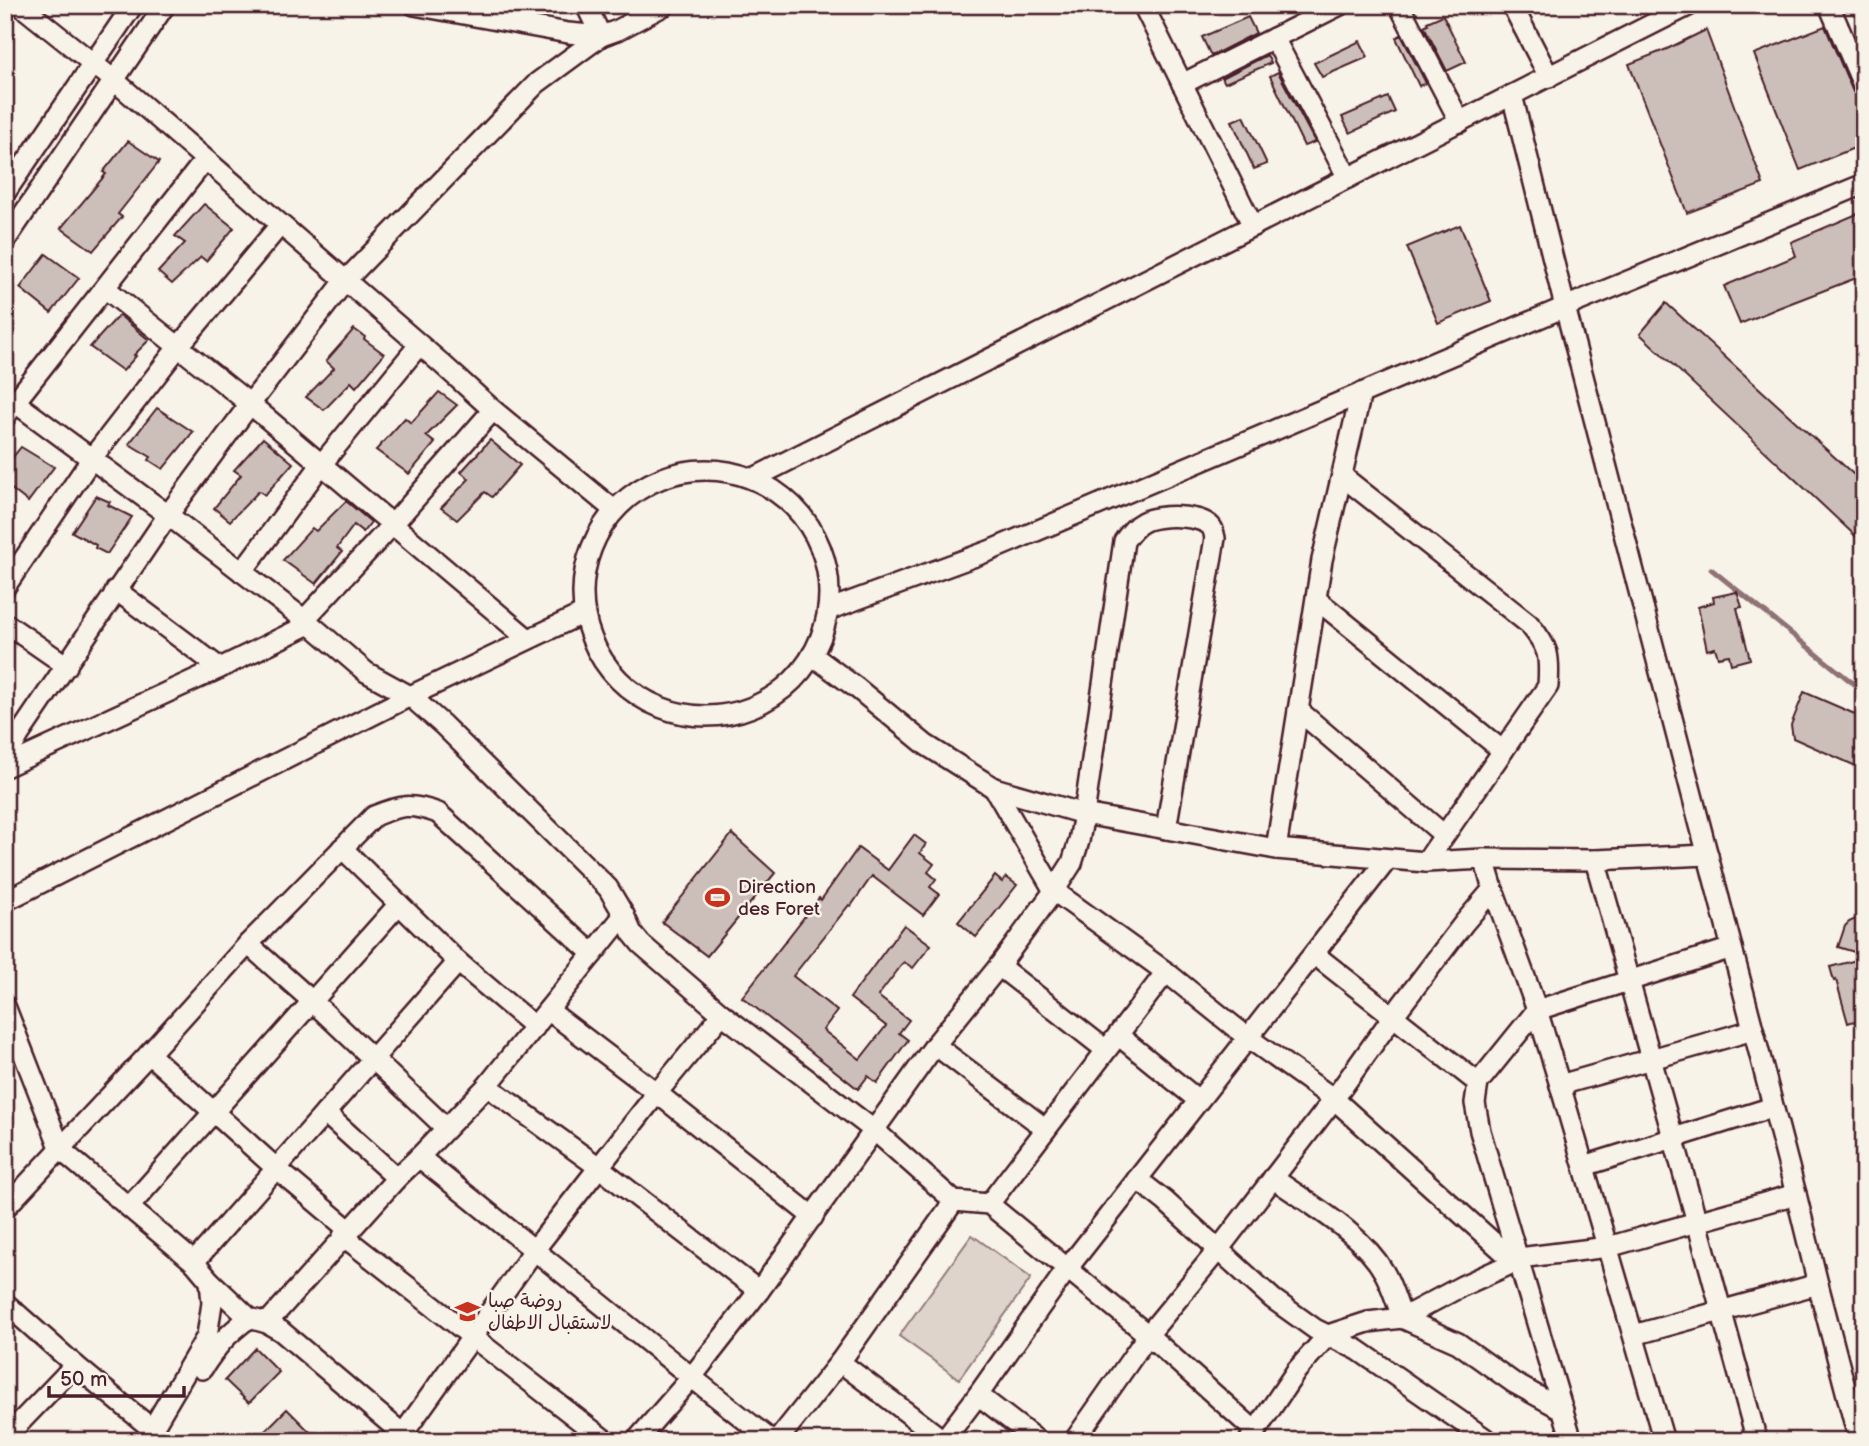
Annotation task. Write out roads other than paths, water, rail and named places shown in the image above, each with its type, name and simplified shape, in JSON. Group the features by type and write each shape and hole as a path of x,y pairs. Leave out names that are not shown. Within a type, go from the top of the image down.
{"street":[{"path":"20,5 115,80 493,410 614,510"},
{"path":"5,192 134,5"},
{"path":"5,241 165,5"},
{"path":"414,5 568,33 601,36"},
{"path":"586,5 601,36"},
{"path":"5,760 19,735 168,515 345,281 537,83 601,36 665,5"},
{"path":"1143,5 1253,226"},
{"path":"1182,84 1274,38 1306,13 1340,5"},
{"path":"1399,5 1460,122"},
{"path":"1512,5 1549,77"},
{"path":"752,479 1690,5"},
{"path":"1829,5 1864,87"},
{"path":"1274,38 1348,178"},
{"path":"1512,95 1859,1441"},
{"path":"205,160 9,405 92,458 307,622 366,671 410,696 443,725 608,888 632,933 641,944 722,1014 875,1131 954,1201 989,1204 1148,1335 1252,1436 1297,1370 1328,1335 1368,1322 1402,1318 1517,1260 1608,1247 1796,1194"},
{"path":"828,610 989,551 1565,307 1864,184"},
{"path":"5,587 92,458 179,346 279,225"},
{"path":"105,288 250,404 528,639"},
{"path":"242,572 321,465 419,345"},
{"path":"1276,849 1322,560 1362,393"},
{"path":"5,767 220,668 307,622 493,410"},
{"path":"715,470 752,479 780,495 803,518 819,546 828,577 828,610 812,655 789,685 757,706 721,716 683,715 648,702 617,680 595,649 584,612 583,576 594,541 614,510 643,486 678,472 715,470"},
{"path":"1342,476 1529,624 1544,641 1549,662 1548,686 1426,862"},
{"path":"636,1441 691,1378 759,1291 935,1045 999,966 1072,863 1084,814 1124,541 1133,528 1146,520 1165,516 1202,520 1212,527 1215,538 1166,829"},
{"path":"116,590 220,668"},
{"path":"1316,599 1503,751"},
{"path":"5,901 410,696 584,612"},
{"path":"5,623 67,666"},
{"path":"812,655 926,745 994,788 1084,814 1276,849 1387,860 1595,860 1708,855"},
{"path":"1298,710 1444,835"},
{"path":"994,788 1054,891 1166,972 1247,1037 1334,1099 1517,1260"},
{"path":"5,1208 248,944 373,816 405,806 419,806 438,813 593,954"},
{"path":"342,848 458,962 535,1027"},
{"path":"1484,859 1537,1010 1664,1441"},
{"path":"840,1362 943,1441 1067,1269 1387,860"},
{"path":"1595,860 1757,1441"},
{"path":"1074,1441 1148,1335 1218,1250 1464,923 1493,889"},
{"path":"129,1207 399,904"},
{"path":"151,1437 228,1334 258,1321 487,1086 624,915"},
{"path":"248,944 446,1128"},
{"path":"1572,1441 1480,1131 1475,1103 1478,1083 1537,1010 1732,948"},
{"path":"1314,954 1478,1083"},
{"path":"194,1262 458,962"},
{"path":"999,966 1198,1100"},
{"path":"989,1204 1166,972"},
{"path":"5,1006 61,1150 194,1262 210,1281 258,1321 281,1331 407,1437 472,1337 535,1249 722,1014"},
{"path":"548,1010 813,1217"},
{"path":"1560,1085 1753,1030"},
{"path":"935,1045 1046,1129"},
{"path":"149,1054 346,1233 472,1337 606,1441"},
{"path":"487,1086 600,1168 759,1291"},
{"path":"1584,1166 1773,1107"},
{"path":"325,1113 397,1178"},
{"path":"419,1157 691,1378 774,1441 840,1362 954,1201"},
{"path":"1273,1178 1340,1226 1368,1251 1384,1273 1402,1318 1458,1343 1514,1383 1563,1410"},
{"path":"1137,1179 1166,1201 1273,1299 1302,1321 1358,1350 1489,1441"},
{"path":"151,1437 207,1336 212,1303 210,1281"},
{"path":"1634,1335 1818,1284"},
{"path":"5,1303 151,1437"},
{"path":"10,1441 6,1437 75,1365"},
{"path":"978,1395 1038,1441"}],"waterway":[{"path":"1711,569 1864,692"}],"place":[{"name":"Direction des Foret","path":"718,897"},
{"name":"روضة صبا لاستقبال الاطفال","path":"468,1311"}]}
